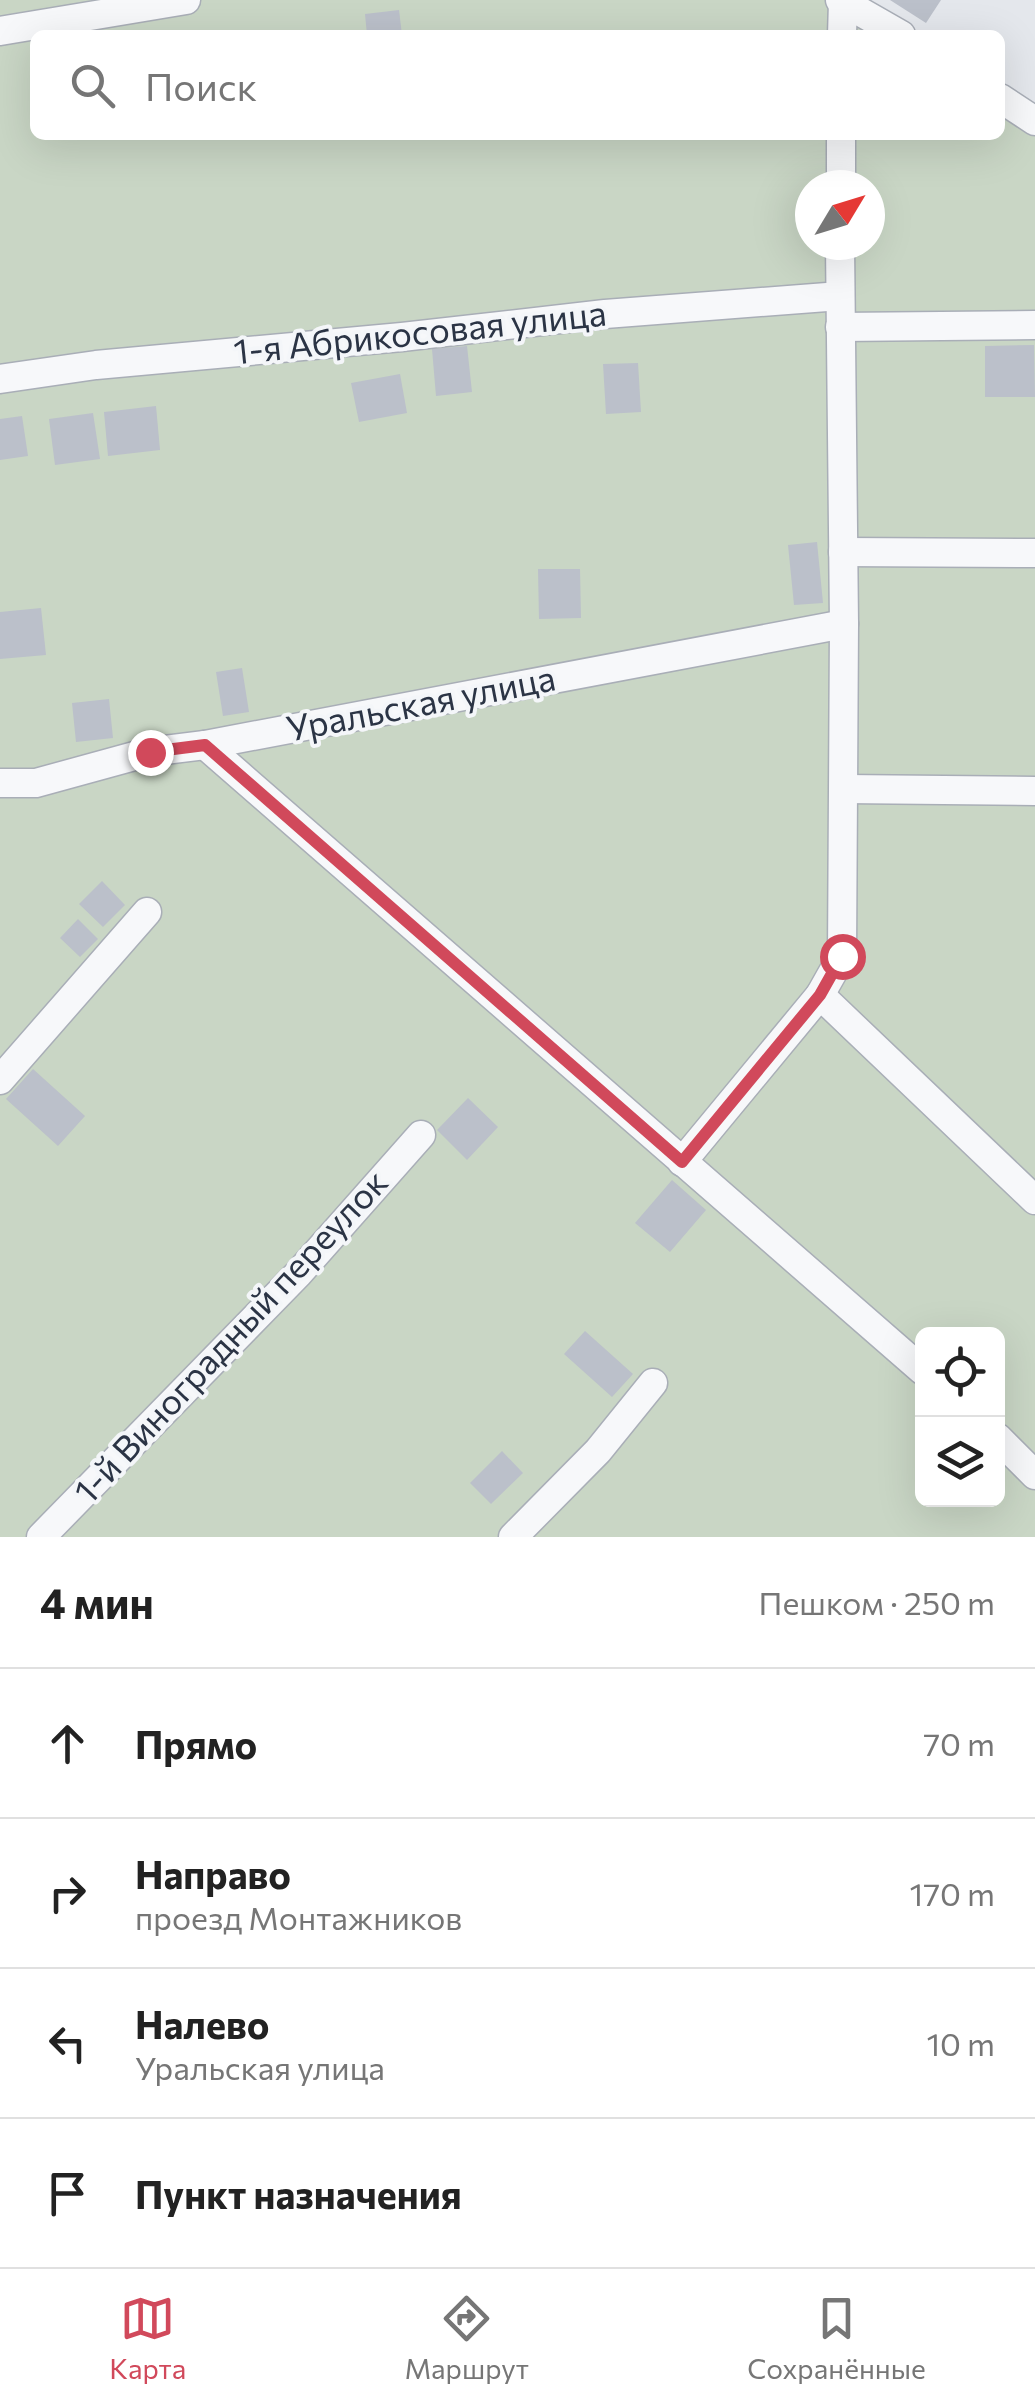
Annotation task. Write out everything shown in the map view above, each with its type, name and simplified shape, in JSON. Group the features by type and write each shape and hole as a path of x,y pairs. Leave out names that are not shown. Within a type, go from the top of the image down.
{"street":[{"path":"0,31 186,0"},
{"path":"842,30 842,1 892,30"},
{"path":"1005,101 1035,121"},
{"path":"841,170 842,140"},
{"path":"682,1162 820,995 842,956 840,260"},
{"name":"1-я Абрикосовая улица","path":"0,379 605,314 840,296"},
{"path":"840,327 1035,325"},
{"path":"843,552 1035,553"},
{"name":"Уральская улица","path":"0,784 36,783 150,752 205,745 844,624"},
{"path":"205,745 915,1364"},
{"path":"844,789 1035,790"},
{"path":"0,1080 147,912"},
{"path":"820,995 1035,1200"},
{"name":"1-й Виноградный переулок","path":"40,1537 298,1274 421,1135"},
{"path":"513,1537 598,1451 654,1383"},
{"path":"1005,1445 1035,1474"}],"green space":[{"path":"0,0 864,0 909,30 30,30 30,140 1005,140 1005,94 1035,115 1035,1537 0,1537"}],"building":[{"path":"890,0 941,0 926,23"},
{"path":"399,10 401,30 367,30 365,14"},
{"path":"1034,345 1035,397 985,397 985,346"},
{"path":"467,346 472,392 436,396 432,349"},
{"path":"638,363 641,412 606,414 603,364"},
{"path":"400,374 407,413 359,422 351,383"},
{"path":"156,406 160,450 108,456 104,412"},
{"path":"93,413 100,459 55,465 49,419"},
{"path":"22,416 28,456 0,460 0,419"},
{"path":"817,542 823,603 794,605 788,545"},
{"path":"538,569 580,569 581,618 539,619"},
{"path":"41,608 46,655 0,659 0,612"},
{"path":"242,668 249,712 223,716 216,672"},
{"path":"109,699 113,738 76,742 72,703"},
{"path":"102,881 125,905 103,927 79,904"},
{"path":"78,919 98,939 80,957 60,938"},
{"path":"33,1069 85,1116 58,1146 6,1099"},
{"path":"468,1098 498,1127 467,1160 437,1130"},
{"path":"672,1180 706,1210 670,1252 635,1223"},
{"path":"585,1331 633,1374 612,1397 564,1354"},
{"path":"502,1451 523,1473 491,1504 470,1483"}],"route":[{"path":"150,752 205,745 682,1162 820,995 842,956"}]}
